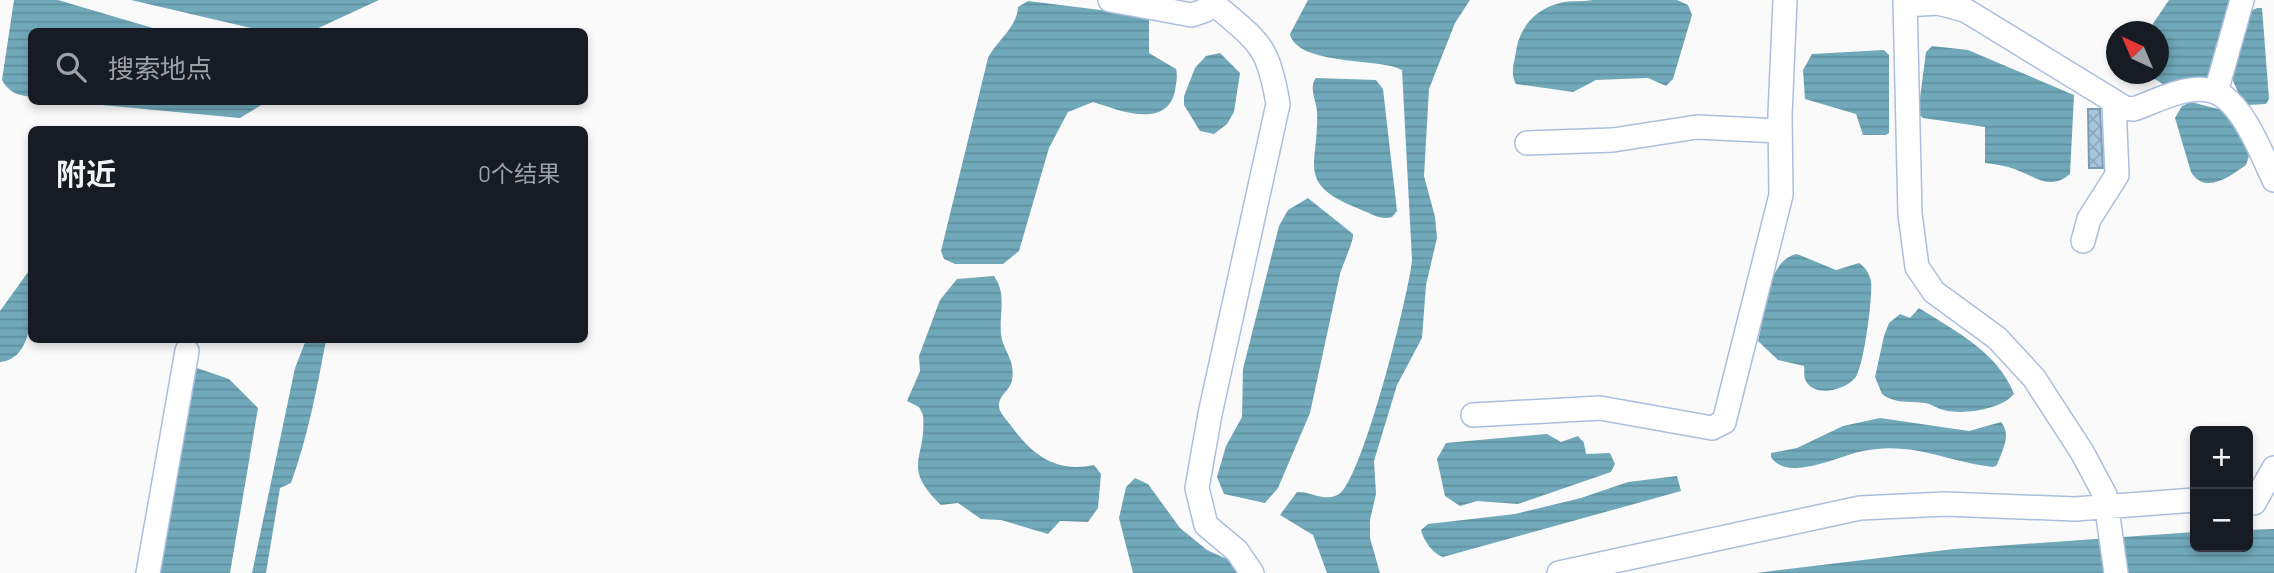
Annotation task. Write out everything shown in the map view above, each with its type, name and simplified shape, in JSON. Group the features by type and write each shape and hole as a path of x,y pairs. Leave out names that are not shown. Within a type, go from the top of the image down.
{"street":[{"path":"1110,0 1192,15 1214,1 1257,41 1272,67 1278,104 1210,414 1197,488 1206,526 1237,551 1252,573"},
{"path":"1473,415 1600,408 1712,428 1724,422 1781,195 1780,131 1785,0"},
{"path":"2216,92 2242,0"},
{"path":"2116,573 2109,512 2082,452 2034,379 1997,338 1934,292 1917,267 1910,214 1905,3 1938,3 1965,10 2115,103 2134,109 2196,90 2216,92 2234,106 2249,128 2274,180"},
{"path":"2083,241 2088,219 2117,175 2115,103"},
{"path":"1527,143 1613,140 1697,127 1780,131"},
{"path":"148,573 187,351"},
{"path":"2258,503 2274,468"},
{"path":"1559,573 1860,508 1921,504 2109,512 2190,501"}],"water":[{"path":"14,0 58,0 153,28 28,28 28,96 14,93 2,80"},
{"path":"131,0 379,0 318,28 251,28"},
{"path":"1308,0 1470,0 1455,23 1429,89 1424,176 1435,217 1437,238 1426,285 1422,338 1397,385 1374,461 1376,494 1370,520 1370,538 1380,573 1327,573 1313,535 1280,515 1297,492 1323,497 1334,496 1339,494 1349,481 1360,456 1383,384 1403,309 1412,260 1402,70 1392,66 1323,56 1296,44 1290,34"},
{"path":"1677,0 1688,5 1692,15 1673,79 1666,86 1648,78 1596,80 1573,92 1516,84 1513,72 1518,43 1530,21 1551,6 1564,2"},
{"path":"2169,0 2232,0 2211,78 2166,86 2163,84 2169,84 2169,21 2155,21"},
{"path":"1028,1 1149,16 1149,53 1176,69 1175,91 1170,103 1162,111 1151,114 1127,112 1093,102 1068,112 1049,148 1019,251 1003,264 955,264 944,259 941,251 988,58 1010,28 1018,7"},
{"path":"2262,8 2269,99 2266,104 2249,105 2241,99 2230,74 2249,12"},
{"path":"1932,46 1968,50 2074,95 2070,174 2054,182 2047,182 2008,167 1985,163 1985,127 1923,118 1918,113 1926,52"},
{"path":"1884,50 1889,55 1889,133 1886,135 1863,135 1856,114 1805,99 1803,70 1812,54"},
{"path":"1220,53 1240,73 1234,112 1227,124 1214,134 1200,131 1184,105 1184,96 1195,68 1206,56"},
{"path":"1316,78 1376,80 1383,89 1397,211 1392,217 1374,216 1338,199 1318,181 1314,171 1317,113 1313,90"},
{"path":"2191,102 2222,110 2244,139 2249,156 2246,165 2217,182 2203,182 2191,172 2175,118 2182,106"},
{"path":"102,105 261,105 240,118"},
{"path":"1308,198 1353,234 1353,237 1340,274 1310,413 1278,488 1265,503 1224,494 1217,477 1226,446 1242,417 1243,369 1279,226 1288,210"},
{"path":"1797,254 1836,270 1859,263 1867,270 1871,281 1865,347 1858,372 1855,378 1837,389 1823,391 1810,386 1805,379 1804,366 1778,360 1758,341 1773,277 1787,258"},
{"path":"28,272 27,338 21,350 12,358 0,362 0,311"},
{"path":"994,276 1001,297 1002,339 1013,373 1011,383 1000,400 1001,413 1037,454 1069,467 1094,465 1101,474 1098,508 1088,522 1060,521 1048,534 1001,520 981,519 958,503 941,505 921,480 918,471 923,415 919,407 907,401 920,371 919,356 940,300 957,279"},
{"path":"1919,308 1961,334 1986,354 2007,379 2014,394 2008,400 1990,408 1958,412 1925,403 1897,401 1882,394 1875,377 1889,323 1900,314 1910,318"},
{"path":"305,343 325,343 302,448 291,483 280,488 266,573 252,573 295,368"},
{"path":"197,368 229,379 258,408 230,573 159,573"},
{"path":"1880,418 1969,431 2001,422 2006,432 2005,443 1997,465 1993,467 1898,449 1863,451 1801,468 1789,468 1771,457 1771,453 1797,448 1843,426"},
{"path":"1547,434 1561,442 1578,436 1584,443 1586,454 1610,453 1615,464 1611,472 1518,504 1477,501 1460,506 1445,496 1437,459 1446,443"},
{"path":"1677,476 1681,491 1443,557 1429,546 1421,530 1428,524 1515,514 1581,498 1628,482"},
{"path":"1135,478 1148,484 1180,528 1207,550 1231,561 1237,573 1133,573 1119,518 1126,487"},
{"path":"2274,529 2274,573 1756,573 1954,549 2190,532 2190,552 2253,552 2253,530"}],"building":[{"path":"2088,109 2100,109 2103,168 2089,168"}]}
